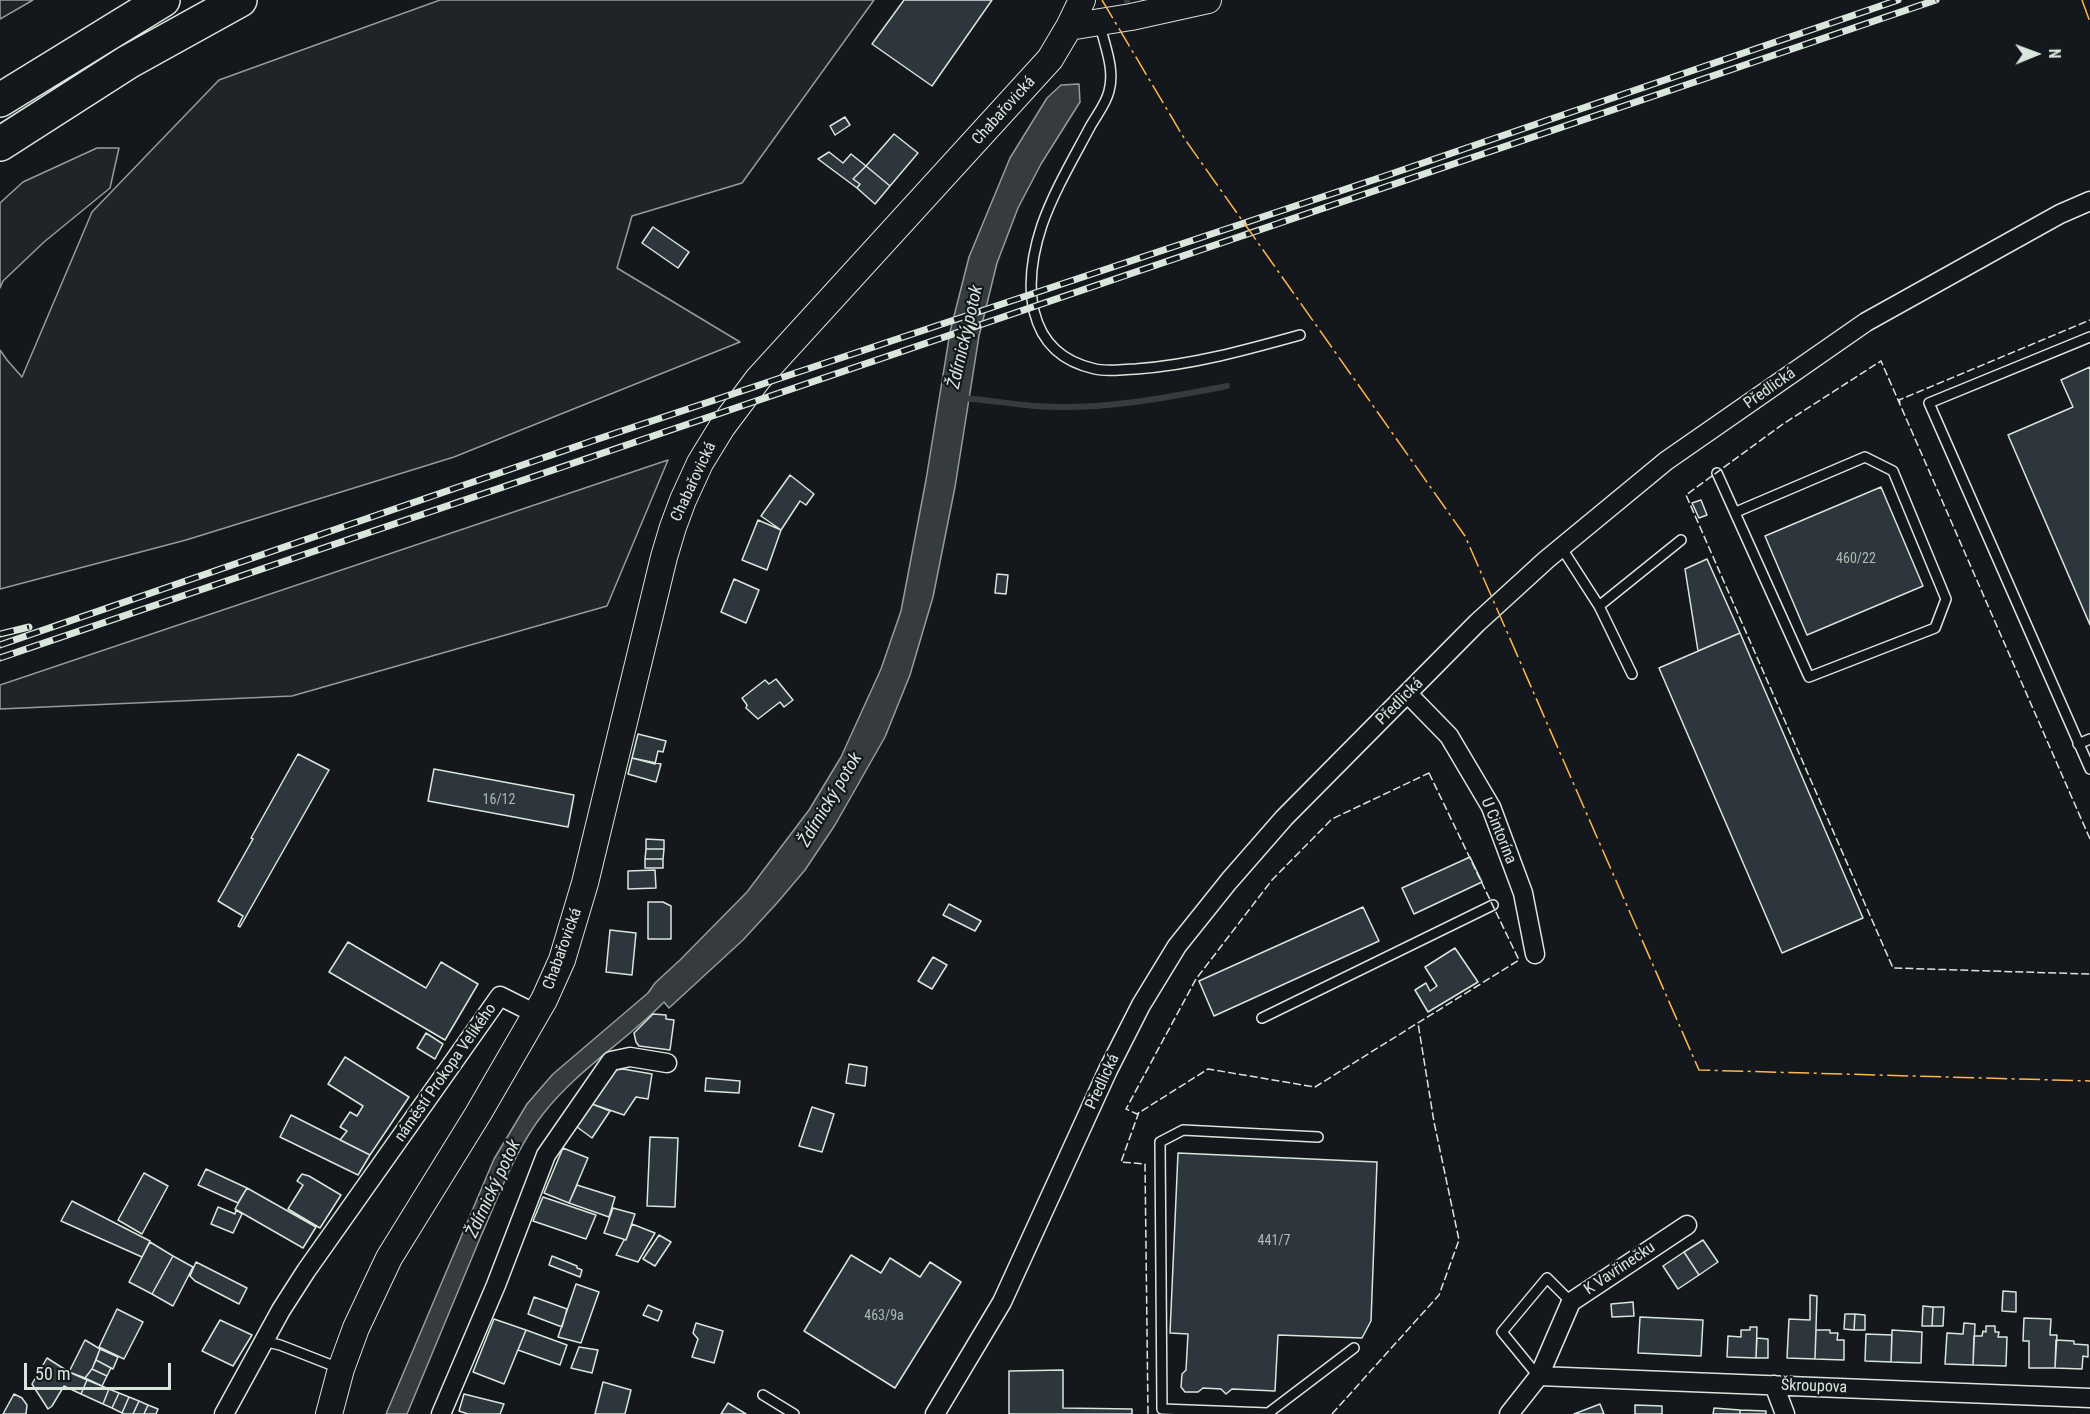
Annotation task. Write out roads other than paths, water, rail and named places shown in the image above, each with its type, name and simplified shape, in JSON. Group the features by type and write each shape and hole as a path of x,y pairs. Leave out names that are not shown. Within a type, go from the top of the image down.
{"highway":[{"path":"0,100 163,0"},
{"path":"0,144 128,62 240,0"}],"main road":[{"name":"Chabařovická","path":"536,1014 562,960 574,923 664,557 682,500 700,464 722,427 758,379 1050,59 1082,0"},
{"path":"1069,27 1208,0"},
{"path":"329,1414 341,1369 356,1328 389,1258 478,1114 536,1014"}],"street":[{"name":"Předlická","path":"935,1414 1002,1302 1108,1070 1141,1005 1178,946 1229,880 1284,818 1477,623 1561,547 1666,461 1866,322 2060,214 2090,201"},
{"name":"U Cintorína","path":"1408,694 1449,736 1491,807 1523,893 1536,954"},
{"name":"náměstí Prokopa Velikého","path":"224,1414 263,1341 306,1271 500,996 536,1014"},
{"path":"441,1414 496,1285 546,1155 611,1061 630,1057 667,1063"},
{"name":"K Vavřinečku","path":"1509,1414 1539,1377 1571,1302 1687,1225"},
{"name":"Škroupova","path":"1539,1377 2090,1398"},
{"path":"1773,1385 1785,1414"}],"lane":[{"path":"1099,22 1112,72 1109,93 1056,190 1042,224 1031,276 1032,310 1039,328 1061,354 1077,363 1097,369 1157,367 1220,357 1300,335"},
{"path":"2090,337 1929,403 2090,769"},
{"path":"1717,473 1809,676 1935,628 1946,599 1893,471 1865,457 1736,512"},
{"path":"1599,606 1681,540"},
{"path":"1561,547 1599,606 1632,674"},
{"path":"2078,744 2090,739"},
{"path":"1262,1018 1493,905"},
{"path":"1318,1137 1183,1130 1160,1142 1162,1409 1267,1414 1354,1348"},
{"path":"1539,1377 1502,1332 1547,1278 1571,1302"},
{"path":"263,1341 280,1344 341,1369"},
{"path":"763,1395 794,1414"}],"water":[{"name":"Ždírnický potok","path":"1079,84 1080,102 1041,164 1018,208 997,263 979,336 955,487 933,597 910,675 885,737 835,825 805,870 777,903 743,940 669,1008 664,1002 586,1070 556,1098 543,1114 524,1142 508,1173 407,1414 386,1414 494,1159 527,1104 553,1074 648,993 655,983 747,892 809,810 841,757 881,669 901,611 926,480 950,332 969,257 1010,158 1047,98 1061,85"}],"waterway":[{"name":"Ždírnický potok","path":"962,398 1035,406 1083,407 1156,399 1227,386"}],"railway":[{"path":"0,645 595,440 1385,176 1898,0"},
{"path":"0,658 1936,0"},
{"path":"0,634 29,627"}]}
